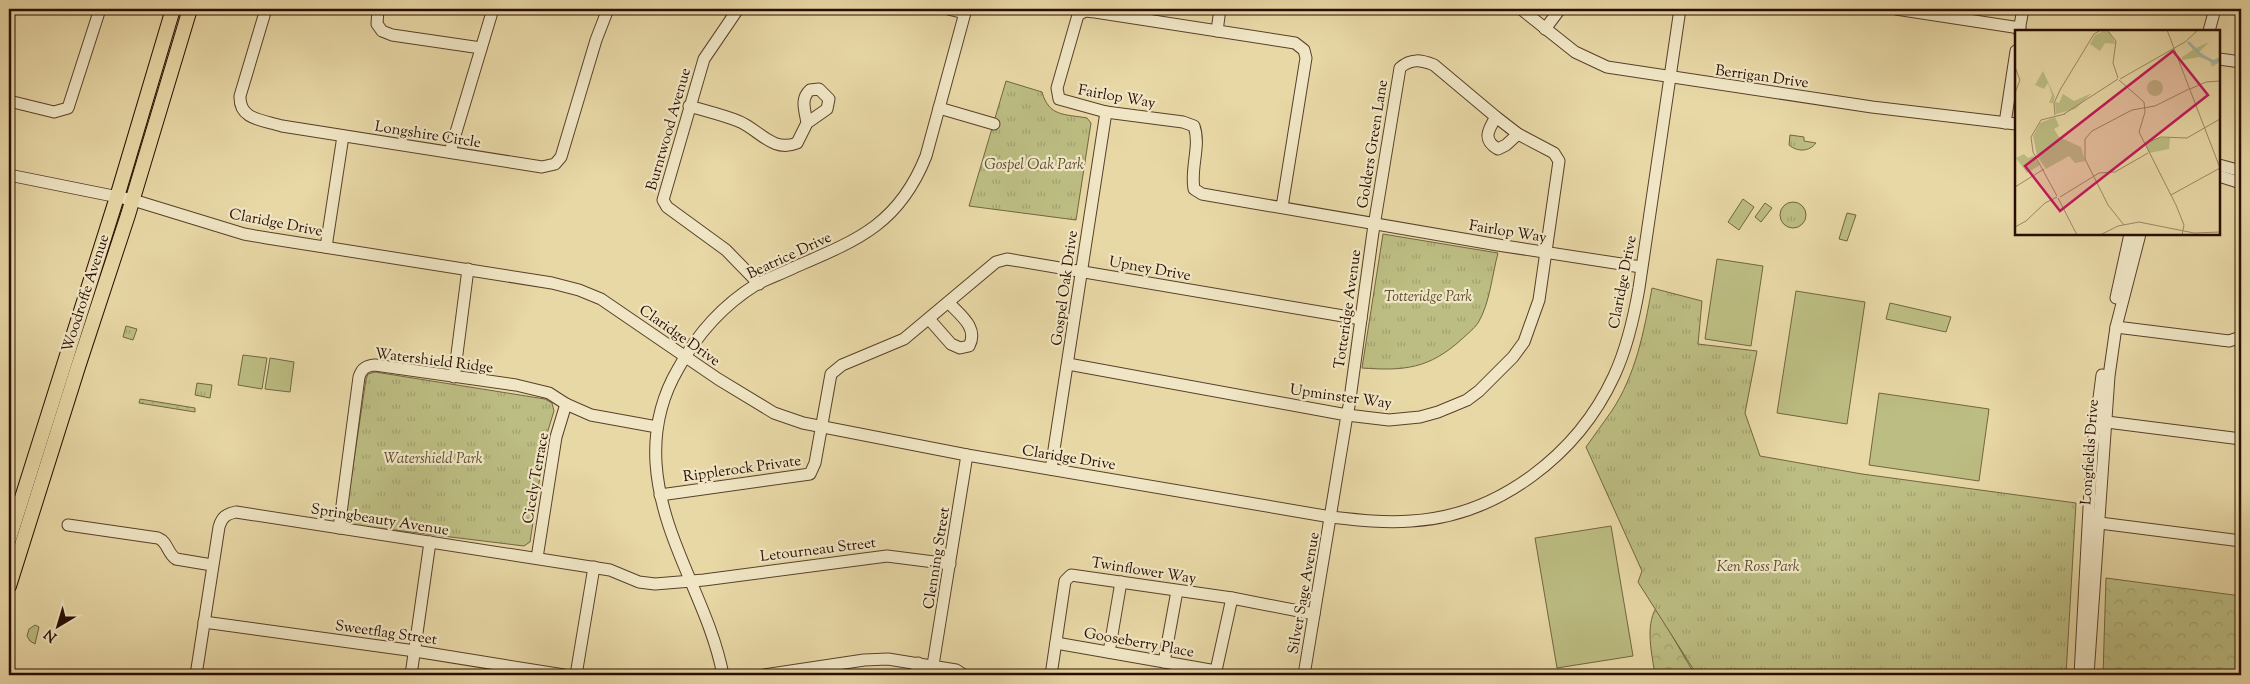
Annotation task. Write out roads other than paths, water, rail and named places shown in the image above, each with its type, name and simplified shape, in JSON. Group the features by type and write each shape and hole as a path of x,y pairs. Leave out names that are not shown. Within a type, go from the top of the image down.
{"main road":[{"name":"Woodroffe Avenue","path":"9,539 117,197 173,9"},
{"name":"Woodroffe Avenue","path":"9,586 133,200 190,9"}],"street":[{"path":"9,101 54,112 68,108 100,9"},
{"name":"Longshire Circle","path":"266,9 240,96 239,106 249,116 282,126 542,167 555,164 561,157 596,40 608,9"},
{"path":"378,9 377,24 382,31 392,36 481,48"},
{"path":"450,152 493,9"},
{"name":"Burntwood Avenue","path":"738,9 704,60 663,196 665,204 726,250 759,284"},
{"path":"948,9 966,11"},
{"path":"1217,31 1220,9"},
{"name":"Berrigan Drive","path":"1521,9 1590,61 1607,67 1872,107 2010,123"},
{"path":"1545,28 1560,9"},
{"name":"Claridge Drive","path":"9,175 133,200 244,234 552,283 590,294 611,306 684,357 774,413 803,424 967,455 1332,516 1384,522 1412,521 1440,517 1470,509 1514,488 1540,470 1578,434 1600,402 1615,375 1634,315 1680,9"},
{"path":"1896,9 2020,29 2023,9"},
{"path":"2209,30 2215,9"},
{"name":"Beatrice Drive","path":"723,675 712,639 678,555 660,495 656,462 657,427 669,386 684,357 701,332 721,312 759,284 849,244 889,216 911,186 922,166 966,11"},
{"name":"Fairlop Way","path":"1282,207 1306,58 1304,50 1295,44 1095,12 1085,11 1078,15 1056,88 1059,100 1106,112 1183,122 1194,126 1197,136 1192,179 1194,189 1202,194 1547,253 1641,266"},
{"path":"2220,59 2241,62"},
{"name":"Golders Green Lane","path":"1374,224 1400,68 1408,61 1423,61 1434,66 1496,118 1518,134 1554,153 1560,161 1547,253"},
{"path":"2010,123 2015,63"},
{"path":"690,106 737,120 769,142 782,146 797,144 807,123"},
{"path":"939,108 994,124"},
{"name":"Gospel Oak Drive","path":"1051,469 1106,112"},
{"path":"1496,118 1487,133 1487,139 1492,146 1498,148 1506,146 1518,134"},
{"path":"326,247 343,136"},
{"path":"2220,165 2241,171"},
{"path":"2220,176 2241,183"},
{"name":"Totteridge Avenue","path":"1332,516 1374,224"},
{"name":"Longfields Drive","path":"2080,675 2101,421 2113,313 2130,235"},
{"name":"Longfields Drive","path":"2101,421 2116,327 2140,235"},
{"name":"Upminster Way","path":"1068,364 1347,415 1388,420 1420,417 1467,400 1513,357 1524,342 1539,300 1547,253"},
{"name":"Upney Drive","path":"822,428 831,374 835,370 842,364 904,339 996,262 1007,259 1361,319"},
{"path":"454,376 468,269"},
{"path":"929,319 951,344 960,348 969,346 973,338 972,330 949,303"},
{"path":"2116,327 2229,341 2241,337"},
{"name":"Watershield Ridge","path":"338,528 361,371 366,366 375,365 516,385 549,392 566,404 598,417 657,427"},
{"name":"Cicely Terrace","path":"537,558 556,437 566,404"},
{"path":"2101,421 2241,439"},
{"name":"Ripplerock Private","path":"660,495 810,474 815,463 822,428"},
{"name":"Clenning Street","path":"934,665 967,455"},
{"name":"Springbeauty Avenue","path":"196,675 220,522 229,513 236,512 594,567 610,570 639,582 655,584 690,581"},
{"name":"Silver Sage Avenue","path":"1304,675 1332,516"},
{"path":"2094,522 2241,541"},
{"name":"Longfields Drive","path":"2088,675 2094,522"},
{"path":"68,525 158,538 165,543 176,559 212,565"},
{"path":"411,675 430,542"},
{"name":"Letourneau Street","path":"690,581 887,556 950,564"},
{"path":"576,675 594,567"},
{"name":"Twinflower Way","path":"1051,675 1065,581 1071,575 1232,598 1314,614"},
{"path":"1109,652 1121,582"},
{"path":"1164,662 1178,591"},
{"path":"1216,673 1232,598"},
{"name":"Sweetflag Street","path":"204,622 415,651 564,675"},
{"name":"Gooseberry Place","path":"1056,643 1216,673"},
{"path":"764,675 781,674 864,660 888,659 934,665 956,670 964,675"},
{"path":"916,675 918,663"}],"park label":[{"name":"Gospel Oak Park","path":"1034,164"},
{"name":"Totteridge Park","path":"1428,296"},
{"name":"Watershield Park","path":"433,458"},
{"name":"Ken Ross Park","path":"1758,566"}]}
